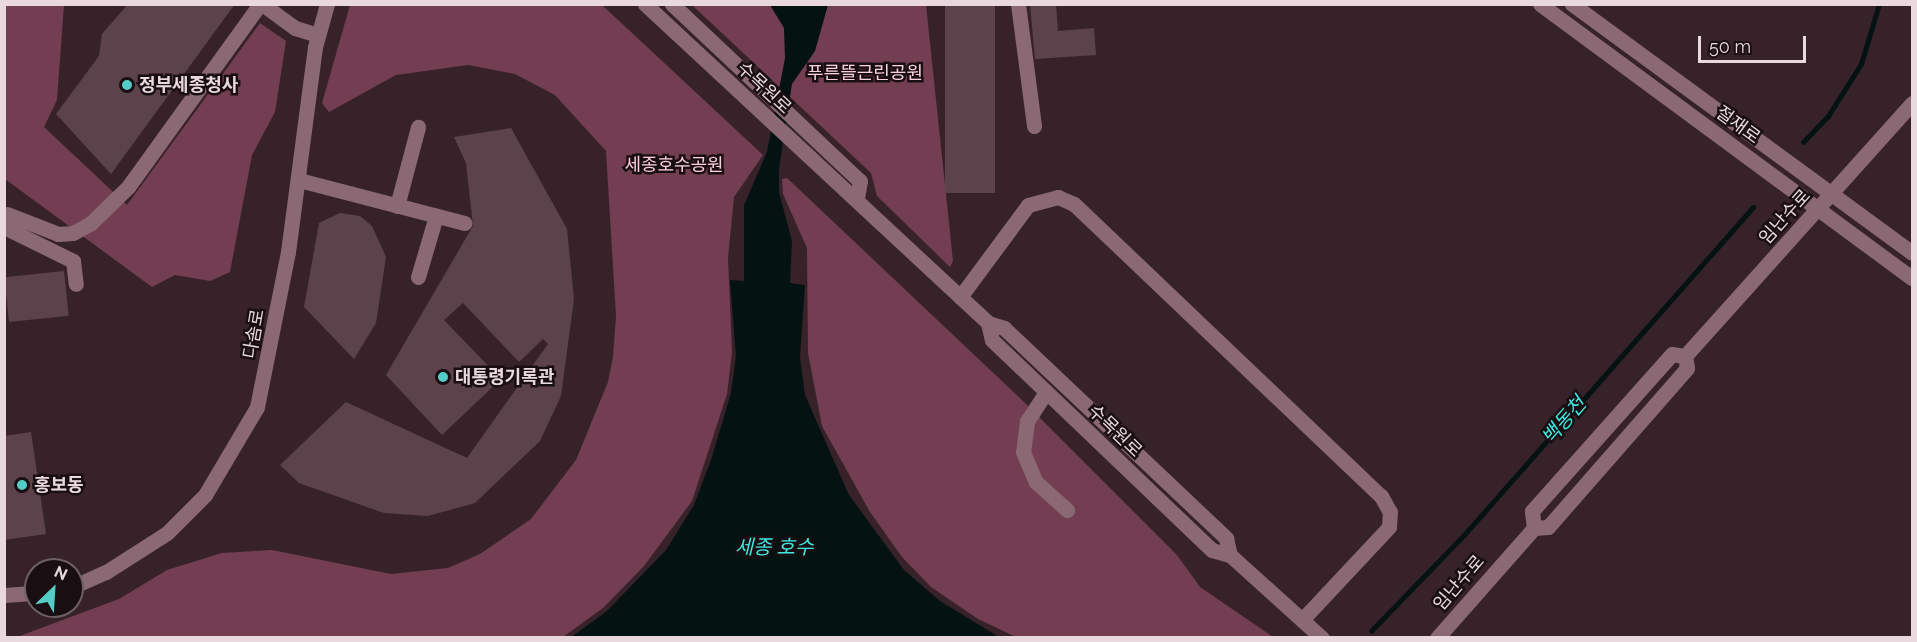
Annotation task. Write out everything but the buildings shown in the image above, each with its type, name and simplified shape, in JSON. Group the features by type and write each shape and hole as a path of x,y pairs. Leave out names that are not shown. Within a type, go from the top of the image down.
{"street":[{"path":"5,219 58,234 73,233 97,218 128,187 261,4 296,28 318,35"},
{"name":"다솜로","path":"84,581 106,572 167,533 205,495 232,456 256,407 267,370 299,180 318,35 327,4"},
{"name":"수목원로","path":"645,4 846,194 857,198 988,323 1004,328 1226,538 1230,555"},
{"name":"수목원로","path":"672,4 860,182 857,198"},
{"path":"1018,4 1034,126"},
{"name":"절재로","path":"1540,4 1912,278"},
{"name":"절재로","path":"1572,4 1912,253"},
{"name":"임난수로","path":"1685,356 1912,103"},
{"path":"398,206 418,127"},
{"path":"299,180 464,223"},
{"path":"960,297 1028,205 1058,197 1083,212 1381,496 1390,512 1389,527 1302,620"},
{"path":"418,278 436,216"},
{"path":"5,219 73,261 76,284"},
{"name":"수목원로","path":"988,323 992,340 1212,550 1230,555 1322,638"},
{"name":"임난수로","path":"1534,528 1532,511 1672,354 1685,356"},
{"name":"임난수로","path":"1437,638 1534,528 1548,527 1687,368 1685,356"},
{"path":"1046,392 1027,421 1023,452 1036,482 1067,510"},
{"path":"4,595 24,594"}],"green space":[{"path":"5,5 64,5 57,100 44,127 127,205 260,23 286,41 275,112 252,155 230,272 210,281 175,275 152,287 5,179"},
{"name":"세종호수공원","path":"350,5 602,5 763,155 734,197 728,258 732,352 727,394 692,501 644,566 603,608 563,637 17,637 68,618 84,618 84,612 119,599 167,570 222,553 272,550 391,574 448,568 480,554 531,519 576,460 608,382 613,357 616,316 606,151 555,95 515,74 468,65 396,75 329,112 322,103"},
{"name":"푸른뜰근린공원","path":"692,5 926,5 953,261 950,267 877,196 871,173"},
{"path":"787,178 1022,400 1177,555 1200,587 1273,637 1016,637 978,619 931,587 902,557 870,512 822,426 808,353 807,248 783,194 782,179"}],"water":[{"name":"세종 호수","path":"770,5 828,5 815,51 792,84 779,169 779,192 792,241 790,283 805,285 800,357 805,395 849,495 904,570 940,601 999,637 570,638 607,611 666,550 694,505 711,460 731,393 736,356 730,280 744,281 744,205 767,152 785,58 784,28"}],"waterway":[{"name":"백동천","path":"1803,142 1828,116 1861,64 1879,4"},
{"name":"백동천","path":"1371,631 1464,535 1753,207"}],"place":[{"name":"정부세종청사","path":"127,85"},
{"name":"대통령기록관","path":"443,377"},
{"name":"홍보동","path":"22,485"}]}
